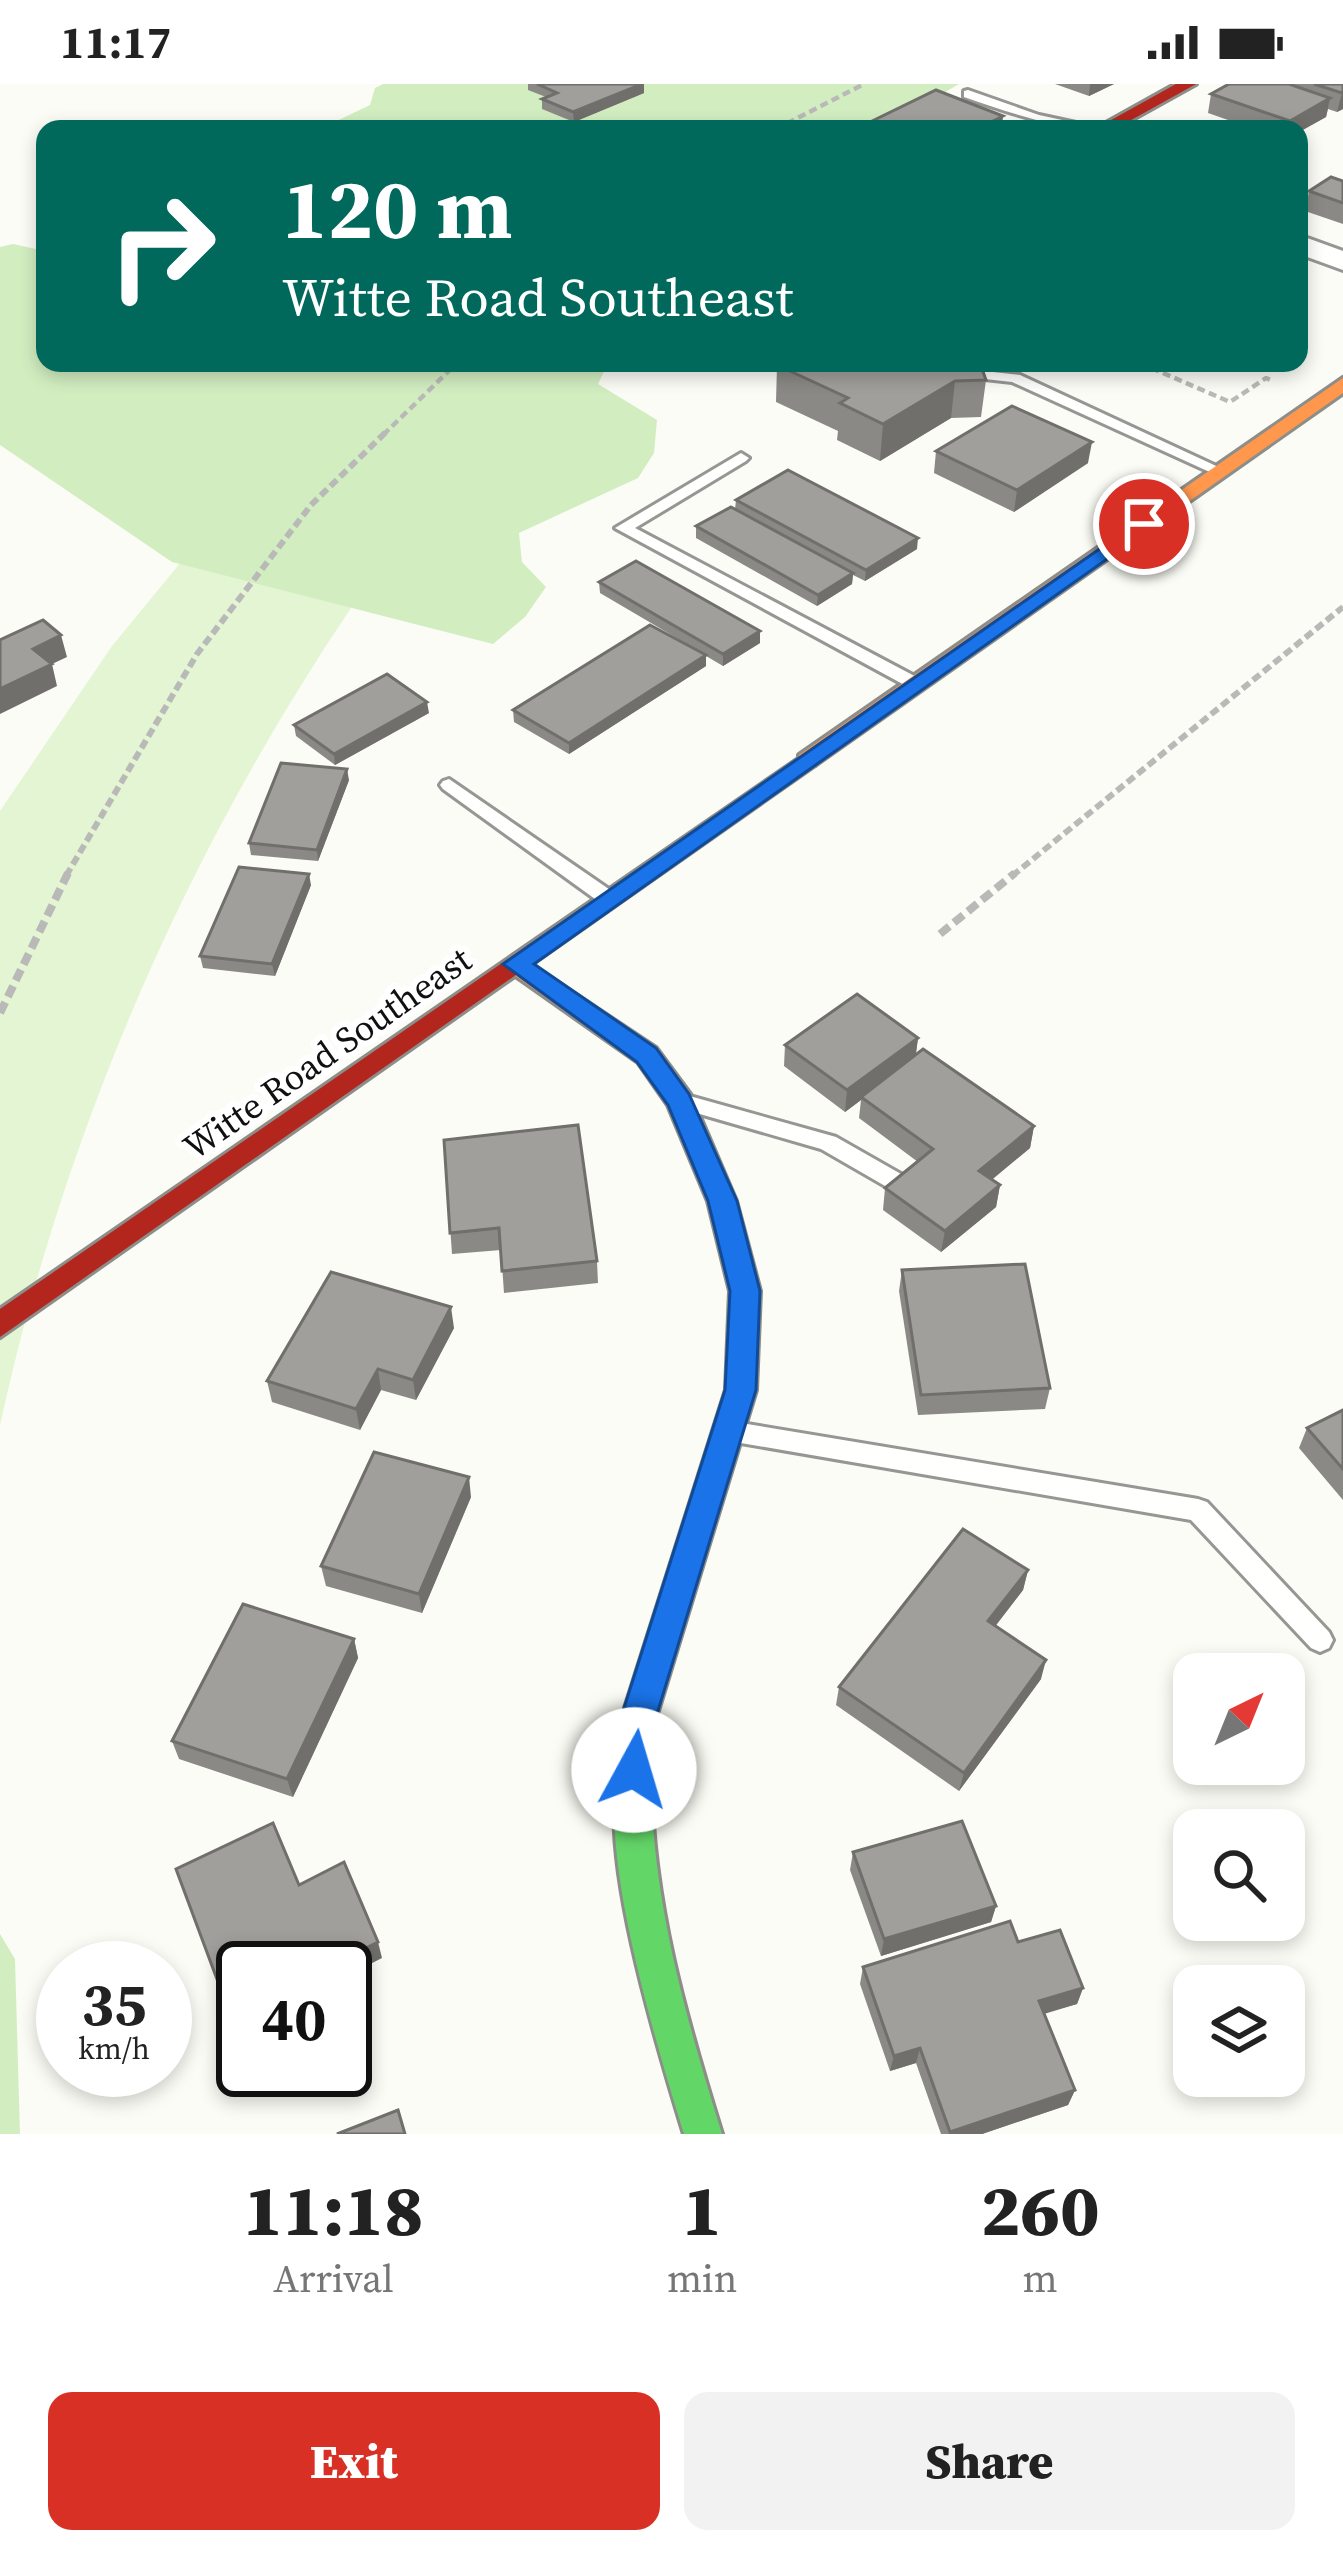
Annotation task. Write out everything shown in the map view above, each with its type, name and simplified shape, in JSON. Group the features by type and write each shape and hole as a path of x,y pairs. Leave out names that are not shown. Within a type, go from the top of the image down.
{"street":[{"path":"1118,120 1188,84"},
{"path":"1308,247 1343,261"},
{"name":"Witte Road Southeast","path":"0,1325 1343,384"},
{"path":"516,964 646,1055 680,1101 722,1201 745,1291 741,1390 635,1727 633,1813 657,1986 703,2134"}],"lane":[{"path":"968,94 1048,120"},
{"path":"1020,372 1220,471"},
{"path":"741,458 623,528 916,683"},
{"path":"449,785 610,898"},
{"path":"680,1101 828,1143 907,1188"},
{"path":"728,1431 1198,1510 1320,1640"}],"path":[{"path":"794,120 864,84"},
{"path":"0,1012 70,868 197,654 311,505 448,372"},
{"path":"1161,372 1230,402"},
{"path":"940,934 1343,607"}],"green space":[{"path":"383,84 959,84 897,120 339,120 370,105 375,88"},
{"path":"13,244 36,249 36,372 604,372 598,384 657,420 654,453 638,478 519,533 522,562 546,587 525,617 493,644 172,562 0,445 0,247"},
{"path":"222,512 351,608 235,799 137,1000 58,1209 0,1425 0,811 112,646"},
{"path":"0,1934 15,1959 20,2134 0,2134"}],"building":[{"path":"537,84 642,84 573,112 542,99 557,93"},
{"path":"1229,84 1289,84 1330,98 1287,120 1211,94"},
{"path":"1314,84 1343,84 1343,93 1342,93"},
{"path":"936,90 1003,116 995,120 874,120"},
{"path":"1331,177 1343,181 1343,203 1309,191"},
{"path":"792,372 983,372 986,380 955,381 883,424 840,403 848,398"},
{"path":"1012,406 1092,442 1017,490 936,451"},
{"path":"788,470 918,538 866,570 736,500"},
{"path":"731,507 853,573 818,595 696,526"},
{"path":"636,561 760,631 723,654 599,582"},
{"path":"43,620 61,635 33,649 52,664 0,689 0,640"},
{"path":"650,625 706,655 569,743 513,710"},
{"path":"387,674 427,702 334,754 294,725"},
{"path":"281,763 347,769 317,850 249,843"},
{"path":"239,867 309,874 272,964 200,956"},
{"path":"857,994 918,1038 847,1090 785,1045"},
{"path":"923,1049 1034,1126 979,1171 1000,1185 945,1231 885,1188 933,1149 861,1097"},
{"path":"578,1125 597,1261 502,1271 499,1228 450,1233 444,1140"},
{"path":"1025,1264 1050,1388 921,1395 902,1270"},
{"path":"331,1272 451,1307 413,1380 378,1369 356,1409 267,1381"},
{"path":"1343,1410 1343,1469 1307,1428"},
{"path":"374,1452 469,1477 419,1594 321,1566"},
{"path":"963,1529 1028,1570 988,1621 1046,1660 964,1773 839,1687"},
{"path":"243,1604 354,1639 287,1779 172,1741"},
{"path":"962,1821 996,1906 884,1939 853,1852"},
{"path":"273,1823 299,1885 344,1862 378,1942 216,1941 216,1977 176,1869"},
{"path":"1010,1921 1018,1942 1060,1930 1083,1988 1039,2001 1075,2090 950,2132 920,2048 894,2056 863,1967"},
{"path":"398,2110 405,2134 337,2134"}],"traffic: fast":[{"path":"634,1781 634,1826 645,1915 703,2134"}],"traffic: slow":[{"path":"807,760 1343,384"},
{"path":"516,964 647,1055 680,1101 722,1201 745,1291 741,1390 636,1727 634,1781"}],"traffic: jam":[{"path":"1120,120 1188,84"},
{"path":"0,1325 807,760"}],"route":[{"path":"634,1770 635,1727 741,1390 745,1291 722,1201 680,1101 646,1055 516,964 1144,524"}]}
